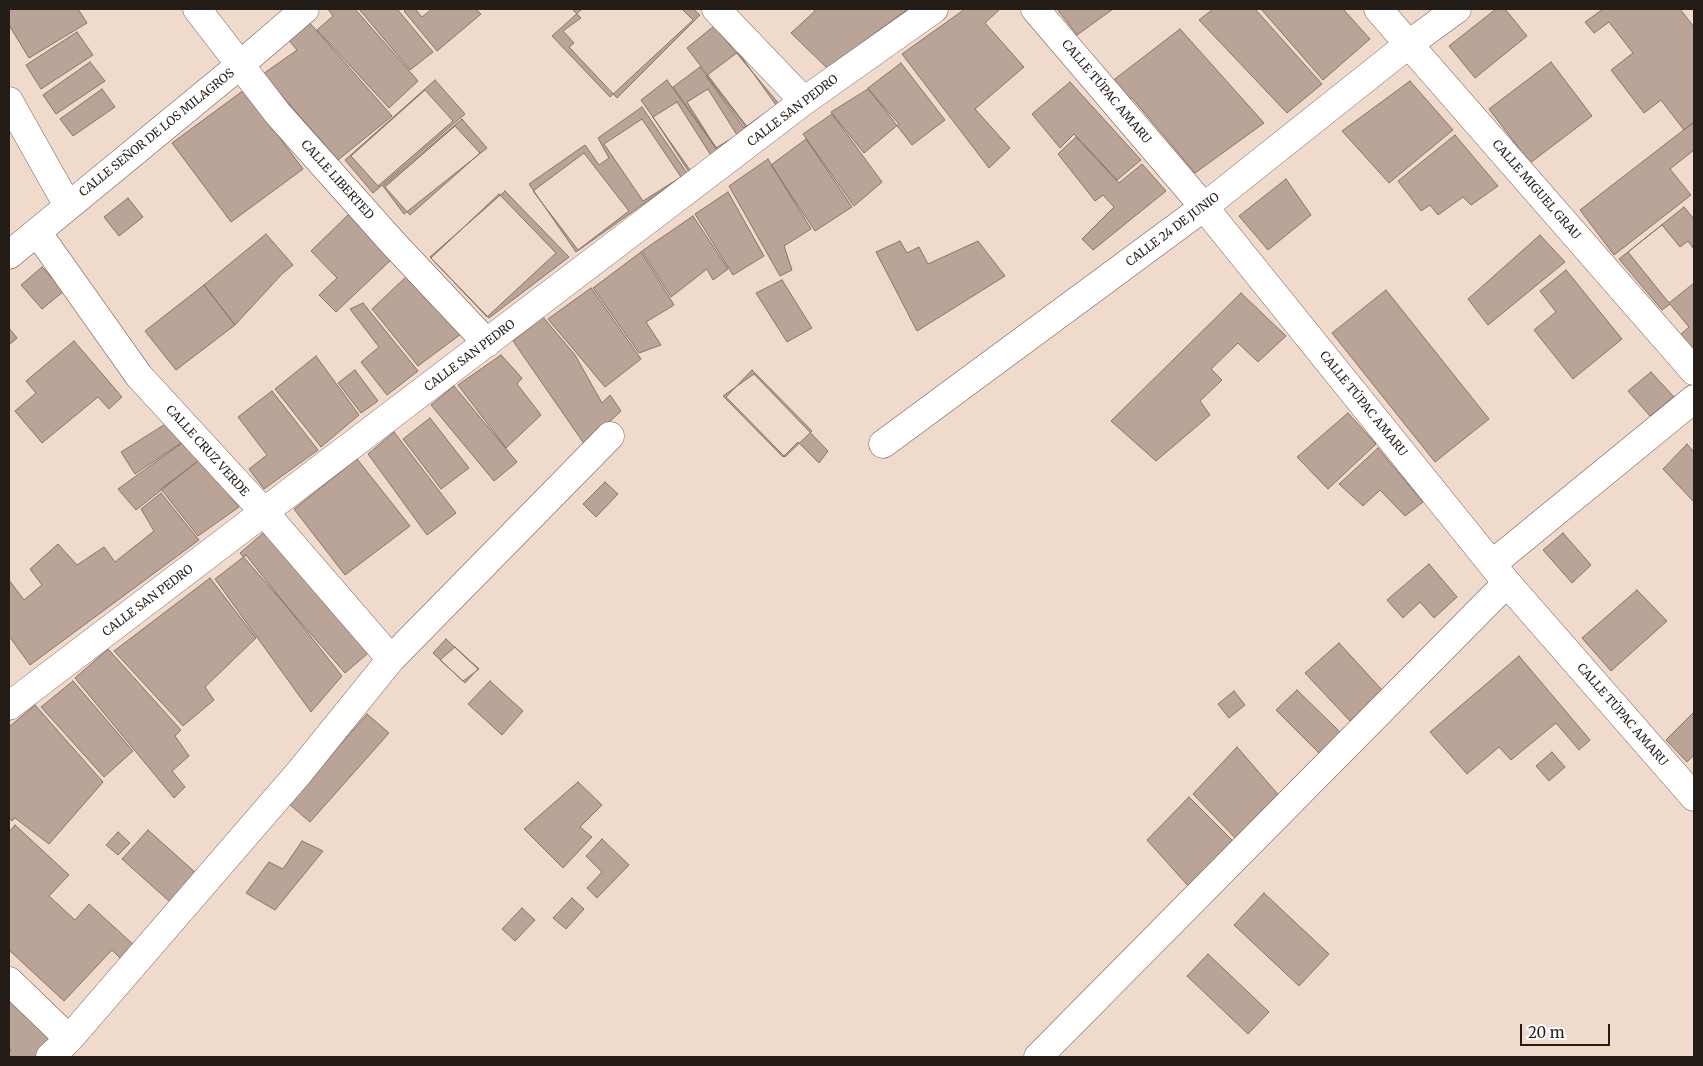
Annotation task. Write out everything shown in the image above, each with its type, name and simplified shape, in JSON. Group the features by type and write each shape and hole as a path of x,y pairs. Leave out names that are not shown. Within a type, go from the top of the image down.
{"street":[{"name":"CALLE LIBERTED","path":"197,9 278,114 393,243 487,343"},
{"name":"CALLE SEÑOR DE LOS MILAGROS","path":"9,254 240,65 304,9"},
{"path":"716,9 804,101"},
{"name":"CALLE SAN PEDRO","path":"9,706 804,101 934,9"},
{"name":"CALLE TÚPAC AMARU","path":"1035,9 1204,207 1499,573 1694,797"},
{"name":"CALLE MIGUEL GRAU","path":"1378,9 1694,371"},
{"name":"CALLE 24 DE JUNIO","path":"883,444 1204,207 1409,44 1457,9"},
{"path":"9,101 68,206"},
{"name":"CALLE CRUZ VERDE","path":"37,232 139,376 264,512 391,659"},
{"path":"1038,1057 1499,573 1694,399"},
{"path":"9,981 60,1048 298,774 391,659 610,436"}],"building":[{"path":"9,9 78,9 87,23 29,58 9,25"},
{"path":"328,9 355,9 418,81 389,108 317,30 333,16"},
{"path":"359,9 397,9 433,52 410,70"},
{"path":"407,9 476,9 481,14 437,51 404,11"},
{"path":"415,9 432,9 422,17"},
{"path":"572,9 693,9 700,15 617,98 569,47 574,43 563,31 581,18"},
{"path":"582,9 682,9 693,20 610,97 552,36"},
{"path":"813,9 908,9 827,68 791,33 815,11"},
{"path":"965,9 1000,9 985,23 1024,67 975,109 1010,148 989,168 902,54"},
{"path":"1057,9 1113,9 1077,35"},
{"path":"1213,9 1255,9 1322,84 1287,113 1199,20"},
{"path":"1261,9 1343,9 1370,39 1323,80"},
{"path":"1496,9 1505,9 1527,36 1475,78 1449,46"},
{"path":"1603,9 1680,9 1694,27 1694,122 1684,130 1661,100 1644,113 1611,70 1633,53 1609,22 1594,33 1585,22"},
{"path":"308,21 392,116 338,160 263,74 297,50 287,38"},
{"path":"714,26 779,104 748,128 687,48"},
{"path":"1180,29 1264,123 1195,173 1132,98 1122,102 1107,85"},
{"path":"77,32 93,55 41,89 26,65"},
{"path":"738,52 776,105 744,128 706,76"},
{"path":"90,62 105,81 56,114 43,95"},
{"path":"1551,62 1592,116 1530,163 1489,109"},
{"path":"901,63 945,120 912,145 868,88"},
{"path":"700,67 747,129 718,150 673,87"},
{"path":"435,80 465,114 373,193 345,160"},
{"path":"667,80 719,153 692,173 641,100"},
{"path":"1410,81 1453,130 1389,183 1342,131"},
{"path":"1070,82 1141,160 1117,180 1074,134 1060,148 1032,114"},
{"path":"102,89 115,107 73,136 60,119"},
{"path":"708,89 737,135 716,148 687,102"},
{"path":"868,89 899,124 864,153 831,112"},
{"path":"244,90 303,169 231,222 172,143"},
{"path":"425,90 453,121 378,186 351,156"},
{"path":"677,102 712,157 689,172 653,117"},
{"path":"642,107 687,173 576,252 529,184 585,145 599,165 609,158 598,138"},
{"path":"832,114 882,182 854,206 803,134"},
{"path":"462,119 487,148 404,214 383,186"},
{"path":"642,119 681,177 643,201 604,144"},
{"path":"1694,122 1694,150 1670,169 1691,195 1614,255 1580,210"},
{"path":"455,126 480,153 410,215 385,187"},
{"path":"1455,135 1498,186 1471,205 1463,197 1438,215 1430,205 1421,211 1398,181"},
{"path":"1076,137 1119,183 1142,164 1166,191 1093,250 1082,239 1114,207 1103,195 1095,201 1058,154"},
{"path":"806,139 852,207 815,231 771,165"},
{"path":"584,153 629,211 578,250 533,191"},
{"path":"768,159 811,229 784,246 792,270 780,276 729,186"},
{"path":"1286,179 1311,215 1268,250 1239,216"},
{"path":"505,191 569,257 489,318 430,257"},
{"path":"728,192 764,256 733,275 695,214"},
{"path":"499,194 556,253 487,317 431,258"},
{"path":"128,198 143,217 119,236 104,217"},
{"path":"1684,207 1694,219 1694,283 1669,303 1628,252"},
{"path":"350,213 393,258 336,312 319,295 337,278 311,251"},
{"path":"693,216 728,269 713,280 707,269 671,297 642,251"},
{"path":"1662,225 1680,247 1688,241 1694,249 1694,352 1680,335 1689,327 1670,304 1662,310 1619,259"},
{"path":"266,234 293,265 282,274 235,325 204,285"},
{"path":"1540,235 1565,262 1488,325 1468,299"},
{"path":"900,241 907,253 919,247 928,264 978,241 1005,276 917,331 876,252"},
{"path":"641,252 674,305 646,322 661,345 639,353 593,288"},
{"path":"42,267 64,291 42,309 21,285"},
{"path":"1566,270 1622,339 1573,379 1534,330 1556,312 1540,291"},
{"path":"408,275 465,331 418,366 372,309"},
{"path":"782,280 812,328 787,342 756,293"},
{"path":"204,285 235,325 176,370 145,331"},
{"path":"591,288 641,359 605,387 548,319"},
{"path":"1386,290 1489,419 1435,462 1332,333"},
{"path":"1241,293 1286,336 1258,362 1238,343 1211,369 1222,380 1200,401 1210,415 1156,461 1111,421"},
{"path":"363,303 418,371 387,395 361,362 379,347 350,309"},
{"path":"543,317 575,355 602,403 610,395 621,411 585,445 513,341"},
{"path":"9,328 17,338 9,345"},
{"path":"74,341 122,397 109,409 98,397 42,443 15,411 36,393 26,381"},
{"path":"501,355 522,378 517,384 541,415 506,448 458,385"},
{"path":"316,356 359,415 321,447 275,389"},
{"path":"355,370 378,401 361,413 338,383"},
{"path":"752,370 812,431 785,457 726,397"},
{"path":"1651,372 1674,397 1650,416 1628,391"},
{"path":"754,374 828,451 819,463 798,442 783,457 723,396"},
{"path":"454,386 517,462 494,481 431,405"},
{"path":"272,391 318,450 264,489 249,469 267,455 238,417"},
{"path":"1348,413 1376,444 1328,489 1297,457"},
{"path":"430,418 469,468 441,489 403,439"},
{"path":"167,423 181,443 135,474 121,452"},
{"path":"394,432 456,513 427,535 368,454"},
{"path":"189,438 204,456 136,510 118,489"},
{"path":"1687,444 1694,452 1694,502 1663,469"},
{"path":"1378,448 1423,502 1405,516 1380,490 1363,506 1339,484"},
{"path":"201,459 239,507 198,536 161,489"},
{"path":"357,459 410,526 345,575 294,509"},
{"path":"605,482 618,494 596,517 583,504"},
{"path":"161,493 199,540 30,665 9,636 9,580 24,600 42,585 30,569 58,544 77,565 104,547 115,562 154,531 141,509"},
{"path":"269,528 374,648 345,673 240,553"},
{"path":"1563,533 1591,565 1572,583 1543,550"},
{"path":"246,555 342,676 311,712 215,579"},
{"path":"1429,564 1457,597 1434,618 1420,602 1403,618 1387,600"},
{"path":"210,578 256,638 205,687 214,700 183,726 114,651"},
{"path":"1637,590 1667,621 1611,671 1582,638"},
{"path":"446,639 478,669 465,683 433,653"},
{"path":"1339,643 1383,691 1350,721 1305,673"},
{"path":"455,647 479,669 463,681 440,660"},
{"path":"108,649 181,730 175,736 189,756 172,771 185,787 174,798 75,678"},
{"path":"1519,656 1590,740 1579,750 1556,723 1511,760 1499,747 1467,774 1430,732"},
{"path":"73,681 133,751 104,777 41,707"},
{"path":"490,681 523,711 502,735 468,704"},
{"path":"1297,690 1340,732 1319,753 1276,710"},
{"path":"1234,691 1245,705 1229,718 1218,704"},
{"path":"35,705 103,782 49,844 15,818 12,821 9,817 9,727"},
{"path":"1694,712 1694,755 1687,762 1666,740"},
{"path":"367,714 389,733 310,822 289,804"},
{"path":"1237,747 1282,799 1240,843 1193,794"},
{"path":"1552,752 1565,767 1549,781 1536,766"},
{"path":"578,782 602,805 580,827 592,837 563,868 524,829"},
{"path":"1189,797 1235,843 1190,888 1147,840"},
{"path":"15,825 69,875 49,896 75,920 89,904 136,947 123,961 112,950 64,1001 9,950 9,832"},
{"path":"148,830 197,874 170,902 122,859"},
{"path":"118,832 130,843 118,855 106,845"},
{"path":"602,839 629,865 597,898 587,888 602,872 586,856"},
{"path":"302,841 323,851 275,910 246,893 269,862 283,869"},
{"path":"1264,893 1329,954 1299,986 1234,925"},
{"path":"572,898 584,909 566,929 553,918"},
{"path":"522,908 535,920 515,941 502,929"},
{"path":"1208,954 1269,1012 1248,1034 1187,976"},
{"path":"9,995 55,1033 35,1057 9,1057 11,1050 9,1049"}]}
